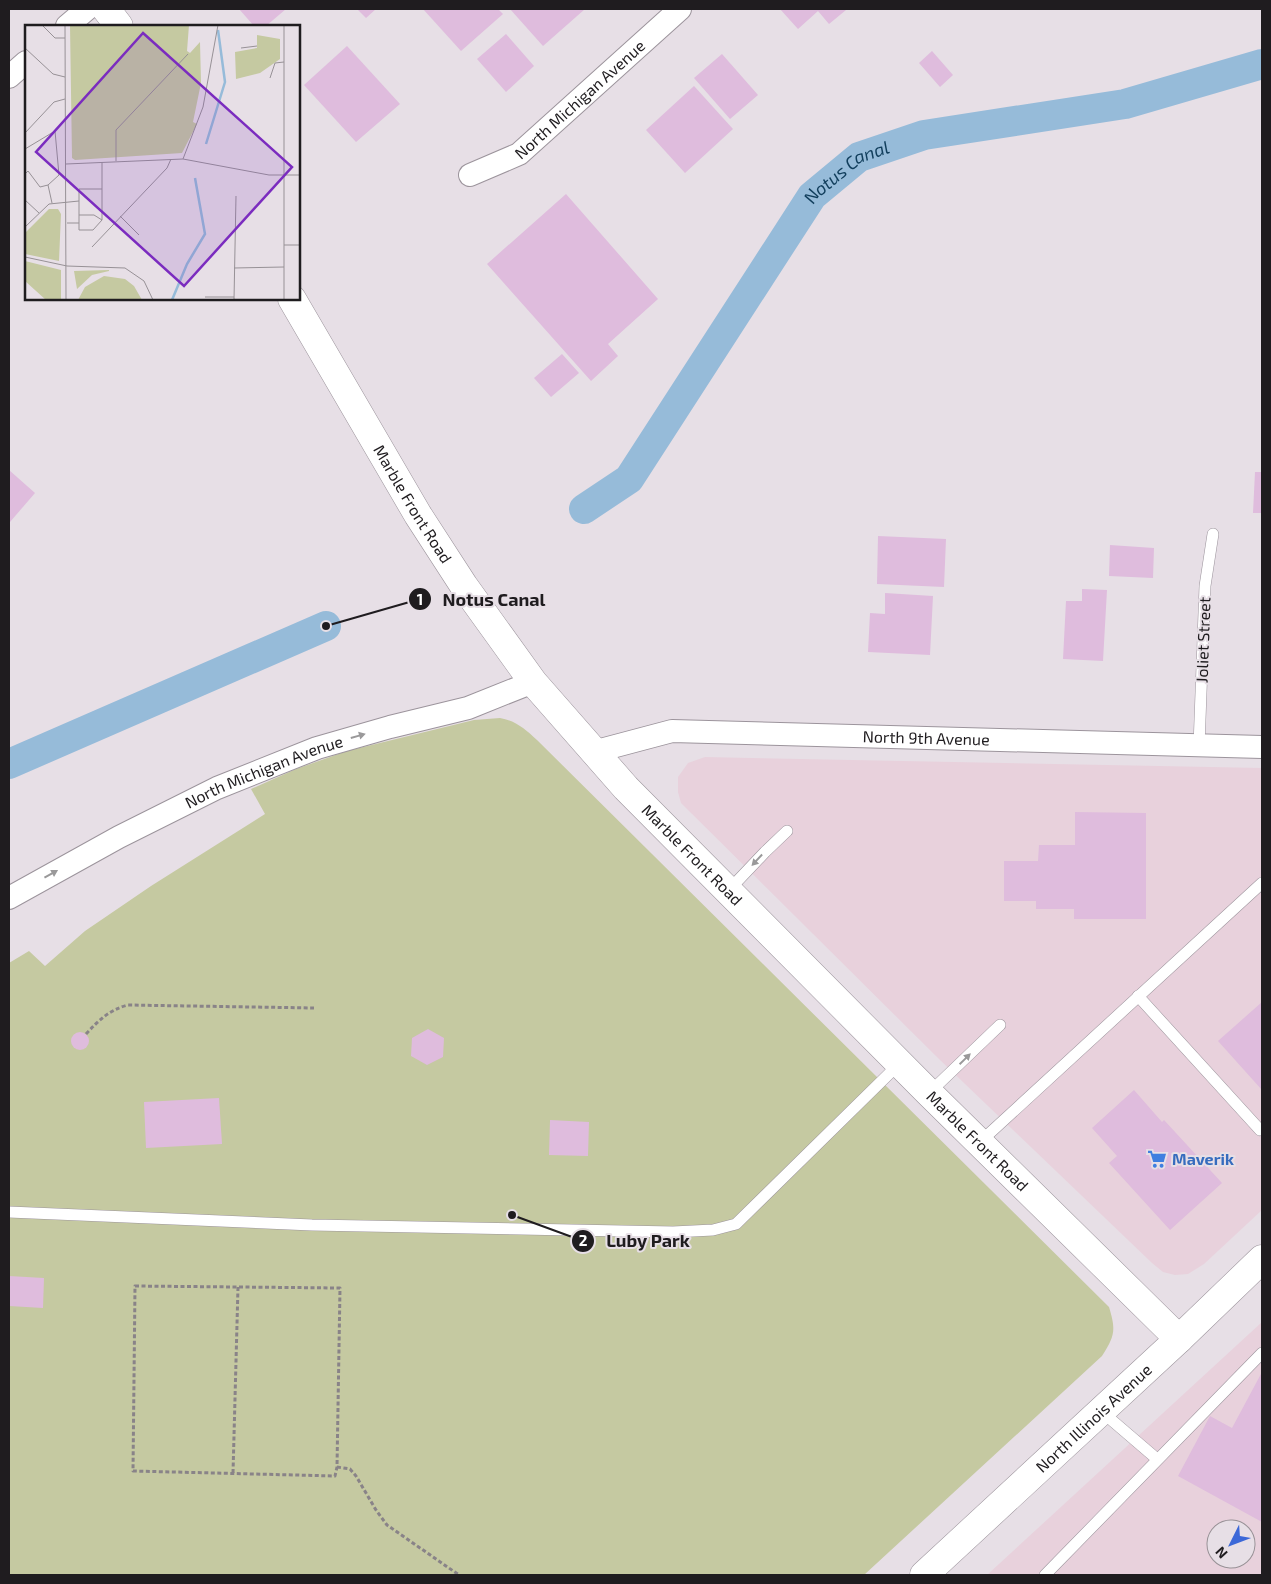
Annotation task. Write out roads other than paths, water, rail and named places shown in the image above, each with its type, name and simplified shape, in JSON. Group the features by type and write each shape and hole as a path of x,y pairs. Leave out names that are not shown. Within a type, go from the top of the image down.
{"street":[{"path":"68,25 87,9"},
{"path":"106,9 118,25"},
{"name":"North Michigan Avenue","path":"470,175 519,154 680,9"},
{"path":"9,77 25,63"},
{"name":"Marble Front Road","path":"293,300 418,515 464,586 532,682 626,788 1179,1339"},
{"name":"North Michigan Avenue","path":"9,898 119,837 216,788 317,748 390,727 468,708 532,682"},
{"name":"North 9th Avenue","path":"593,752 672,731 1262,747"},
{"name":"North Illinois Avenue","path":"924,1575 1179,1339 1262,1259"}],"lane":[{"name":"Joliet Street","path":"1199,746 1205,586 1213,534"},
{"path":"728,891 787,831"},
{"path":"980,1142 1262,883"},
{"path":"1138,996 1260,1130 1262,1129"},
{"path":"930,1093 1000,1025"},
{"path":"9,1212 312,1224 673,1232 714,1230 736,1224 900,1063"},
{"path":"1045,1575 1262,1353"},
{"path":"1101,1411 1157,1459"}],"waterway":[{"name":"Notus Canal","path":"584,509 629,479 812,196 859,157 924,135 1125,104 1262,64"},
{"name":"Notus Canal","path":"9,764 326,626"}],"place":[{"name":"Notus Canal","path":"326,626"},
{"name":"Maverik","path":"1157,1159"},
{"name":"Luby Park","path":"512,1215"}]}
